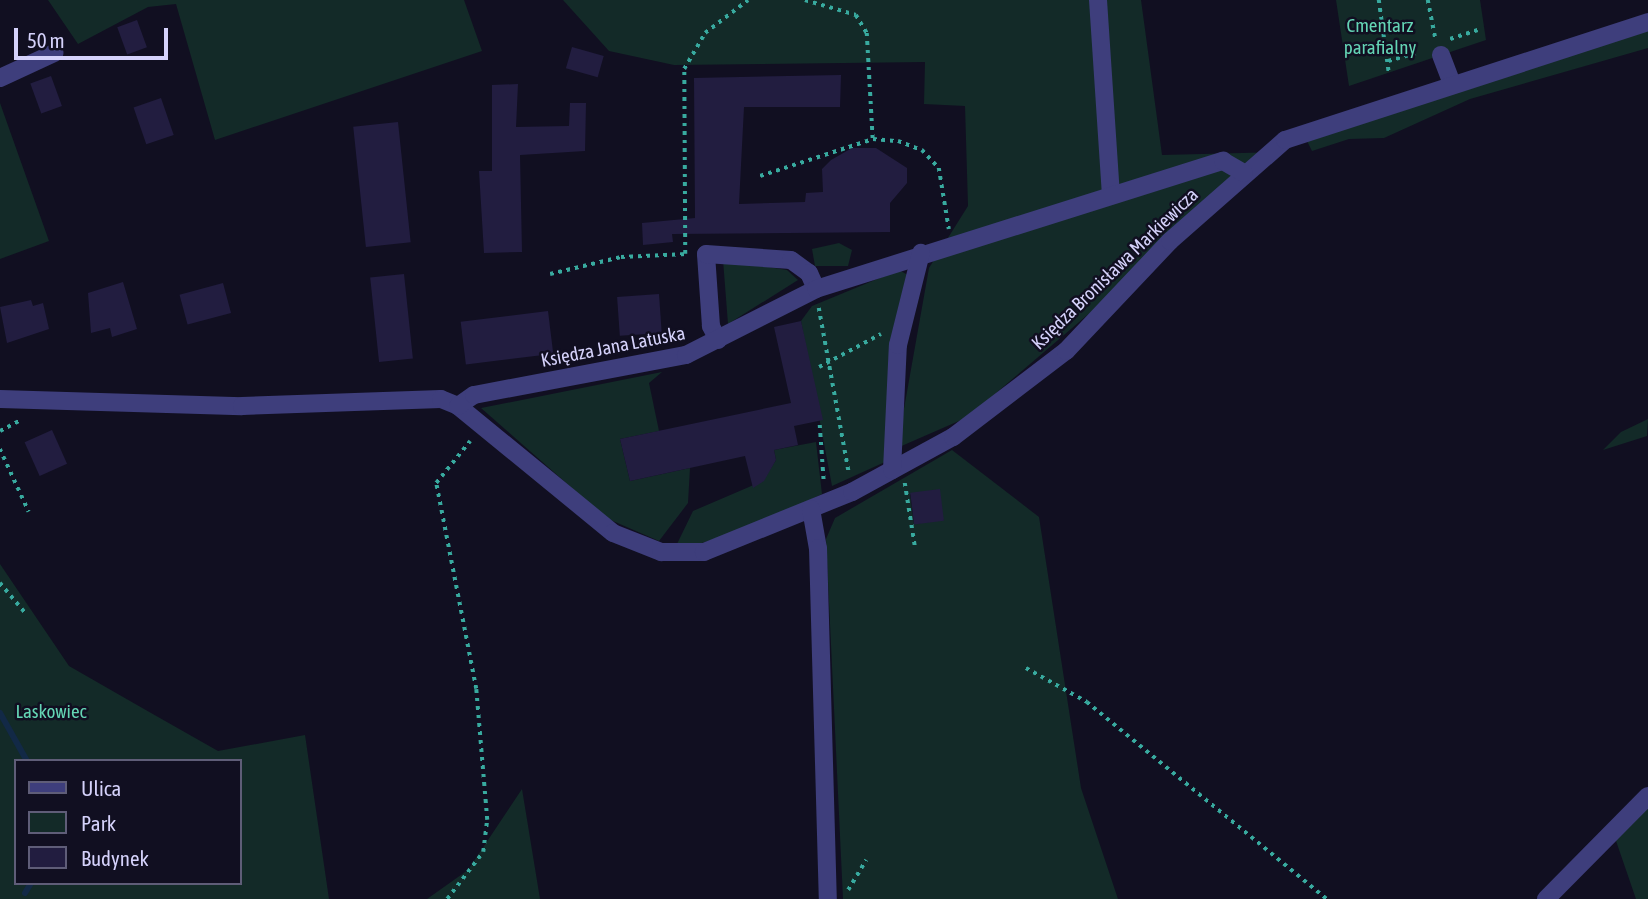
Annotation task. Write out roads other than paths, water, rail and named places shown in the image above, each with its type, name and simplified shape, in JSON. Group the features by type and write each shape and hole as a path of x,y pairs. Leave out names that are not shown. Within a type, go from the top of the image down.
{"street":[{"path":"1098,0 1111,195"},
{"name":"Księdza Bronisława Markiewicza","path":"458,406 613,533 661,552 704,552 852,492 953,437 1066,351 1244,173 1286,140 1648,22"},
{"path":"0,78 54,53"},
{"path":"1441,55 1452,84"},
{"name":"Księdza Jana Latuska","path":"458,406 474,395 687,355 816,289 921,253 1223,161 1244,173"},
{"path":"892,470 898,345 921,253"},
{"path":"718,340 711,326 706,254 791,260 808,273 816,289"},
{"path":"0,399 242,406 441,399 458,406"},
{"path":"811,509 818,548 828,899"},
{"path":"1546,899 1648,796"}],"waterway":[{"path":"0,713 26,759"},
{"path":"25,893 30,885"}],"park label":[{"name":"Cmentarz parafialny","path":"1380,37"},
{"name":"Laskowiec","path":"51,712"}]}
